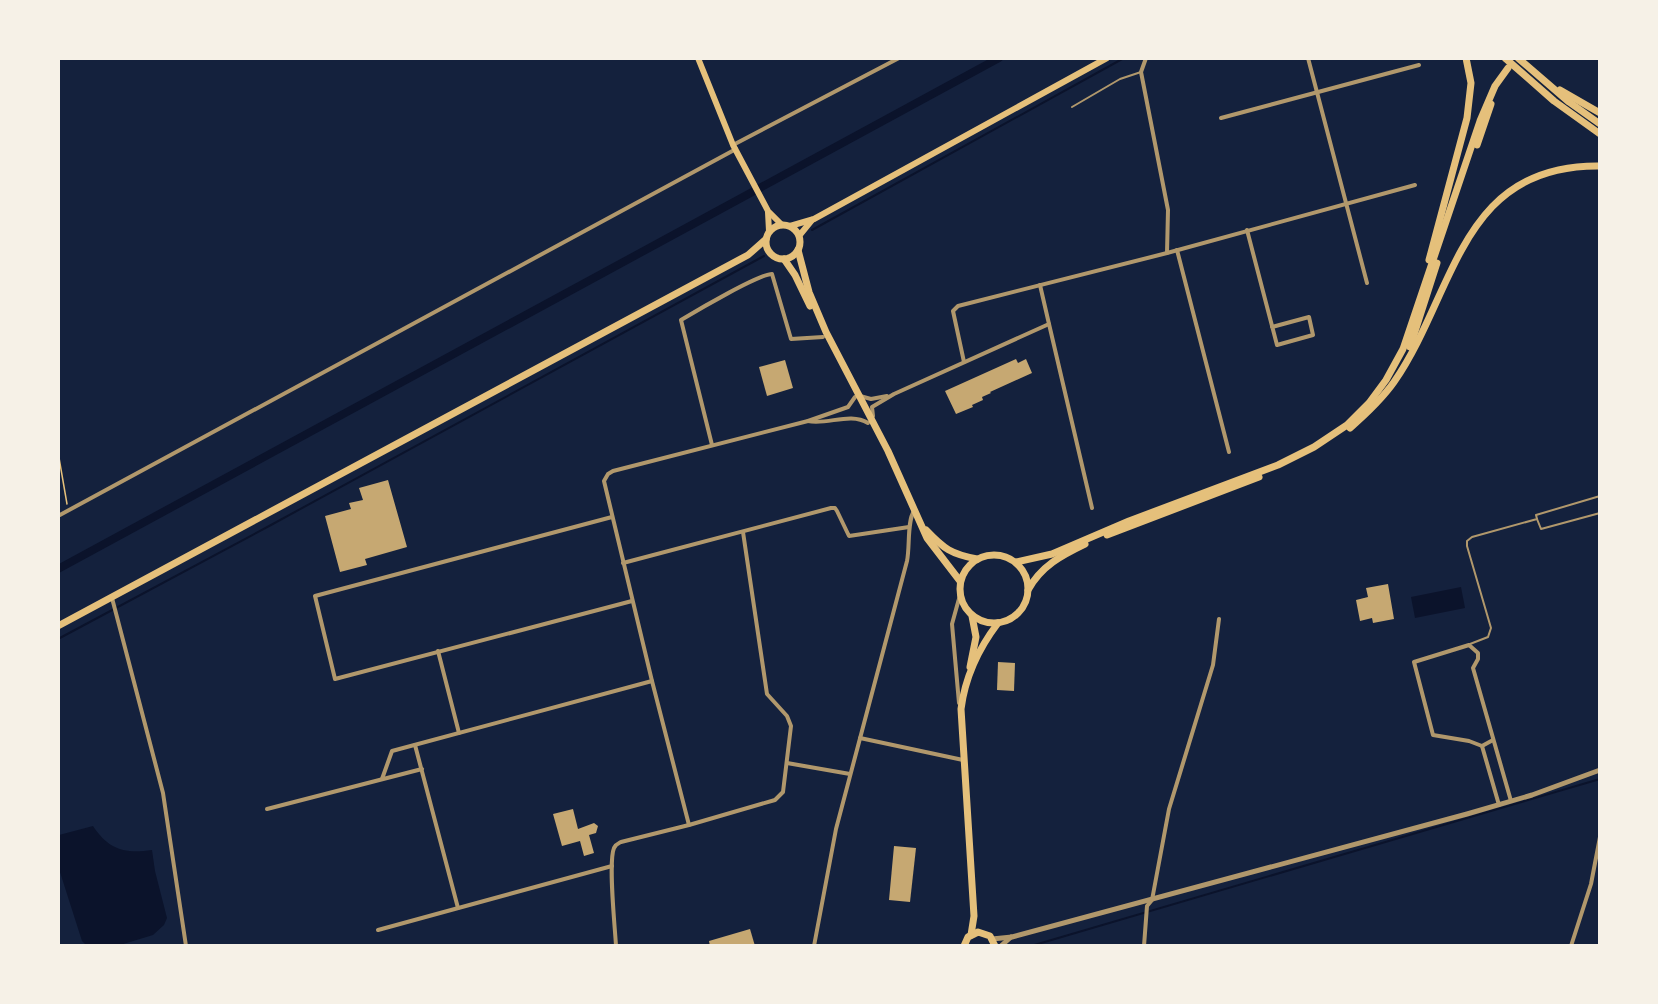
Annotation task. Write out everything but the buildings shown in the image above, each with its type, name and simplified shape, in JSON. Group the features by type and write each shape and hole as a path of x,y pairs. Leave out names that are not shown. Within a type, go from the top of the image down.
{"main road":[{"path":"698,58 734,147 767,209 799,236 798,250 802,272 819,317 868,423 931,545 960,581"},
{"path":"770,231 814,219 1107,58"},
{"path":"1410,327 1470,104 1470,74 1467,58"},
{"path":"1505,58 1554,101 1599,134"},
{"path":"1518,58 1599,124"},
{"path":"923,526 949,552 957,556 977,559 996,555 1016,562 1052,554 1129,520 1285,462 1321,443 1353,419 1380,389 1397,361 1480,121 1495,86 1509,69 1492,103 1399,374"},
{"path":"1536,74 1599,113"},
{"path":"1028,590 1042,570 1083,544 1313,453 1341,435 1383,396 1399,374 1462,246 1487,212 1513,190 1536,177 1566,168 1599,166"},
{"path":"58,626 748,255 766,239 770,231 767,209"},
{"path":"799,236 814,219"},
{"path":"766,239 768,251 773,256 784,259 792,256 798,250"},
{"path":"748,255 768,251"},
{"path":"784,259 795,275 823,337 882,439 898,478"},
{"path":"963,945 971,935 974,916 961,709 976,637 971,615 960,595 960,581 968,566 977,559"},
{"path":"971,615 984,622 998,623 1009,620 1021,610 1028,590 1026,575 1016,562"},
{"path":"968,678 988,636 998,623"},
{"path":"974,916 982,932 994,942"},
{"path":"971,935 982,932"}],"street":[{"path":"58,516 899,58"},
{"path":"1146,58 1141,72 1168,210 1167,253"},
{"path":"1308,58 1367,283"},
{"path":"1221,118 1419,65"},
{"path":"964,362 953,311 958,306 1167,253 1415,185"},
{"path":"1247,230 1272,327 1277,345 1313,335 1309,317 1272,327"},
{"path":"1177,250 1229,452"},
{"path":"712,445 681,320 769,274 774,276 791,339 823,337"},
{"path":"1040,285 1092,508"},
{"path":"882,439 871,408 894,394 1049,324"},
{"path":"689,825 604,485 606,476 610,472 808,421 848,407 857,396 873,399 894,394"},
{"path":"808,421 823,423 858,418 868,423"},
{"path":"623,563 835,508 849,536 909,527"},
{"path":"814,945 834,836 907,561 910,544 909,527 914,510"},
{"path":"612,517 315,596 334,679 632,601"},
{"path":"616,945 612,867 613,852 617,843 689,825 778,798 783,792 791,726 787,716 767,694 743,532"},
{"path":"960,595 952,624 957,693 961,709"},
{"path":"112,597 161,785 186,945"},
{"path":"1144,945 1146,906 1152,900 1169,809 1213,665 1219,619"},
{"path":"1494,740 1482,746 1469,741 1432,735 1414,662 1469,645 1478,653 1478,659 1473,668 1494,740 1511,801"},
{"path":"438,651 459,733"},
{"path":"382,780 392,751 652,681"},
{"path":"860,738 963,760"},
{"path":"415,745 458,908"},
{"path":"1482,746 1499,805"},
{"path":"787,763 850,774"},
{"path":"267,809 422,769"},
{"path":"994,942 1499,805 1599,770"},
{"path":"1571,945 1591,884 1599,837"},
{"path":"378,930 612,867"},
{"path":"1000,945 1012,937"}],"lane":[{"path":"1072,107 1120,79 1141,72"},
{"path":"1599,496 1536,515 1540,529 1599,513"},
{"path":"1469,645 1488,637 1491,628 1467,541 1472,537 1537,519"}],"path":[{"path":"58,452 68,511"}],"water":[{"path":"1461,587 1465,608 1415,618 1411,597"},
{"path":"93,826 105,840 118,848 134,851 152,850 167,918 164,925 153,935 120,945 86,945 82,941 59,869 59,835"}],"waterway":[{"path":"58,569 999,58"},
{"path":"812,230 1124,58"},
{"path":"58,639 764,256"},
{"path":"1031,946 1600,779"}]}
